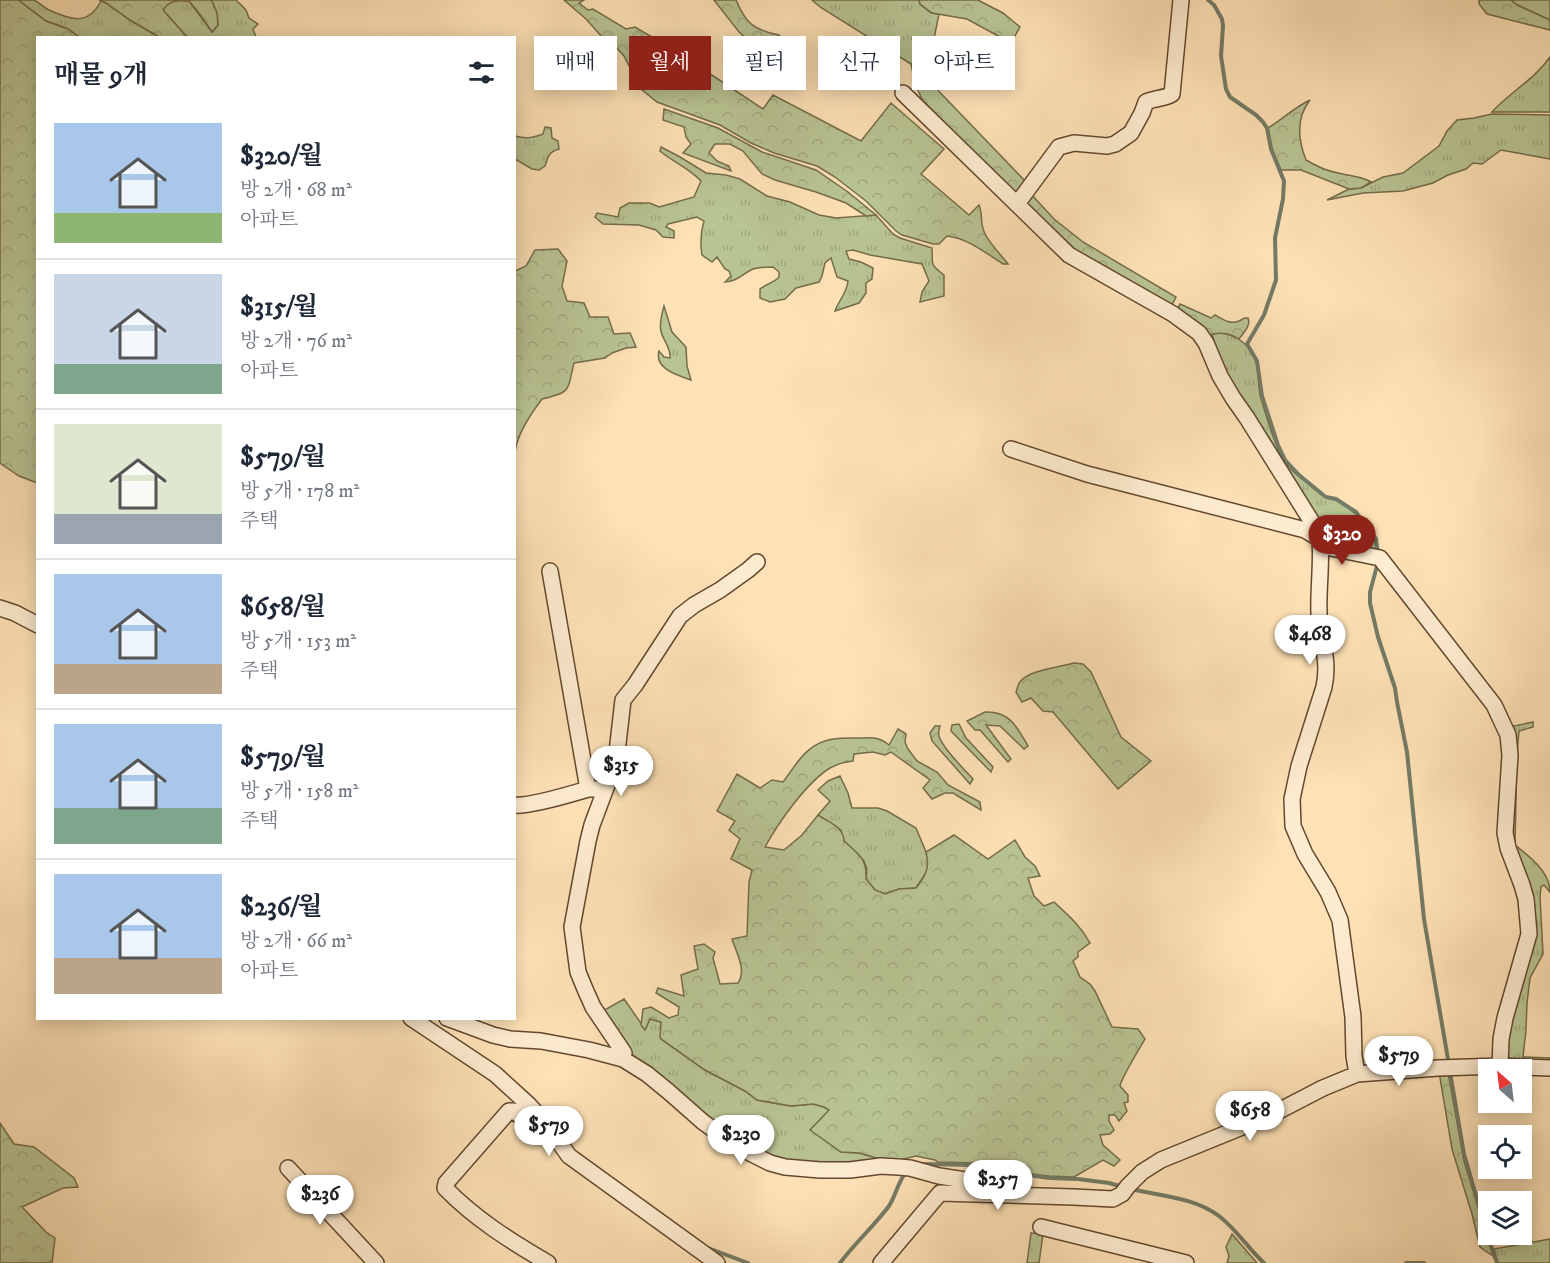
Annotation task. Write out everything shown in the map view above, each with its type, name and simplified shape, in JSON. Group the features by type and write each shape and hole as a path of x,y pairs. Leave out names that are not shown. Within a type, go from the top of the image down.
{"street":[{"path":"1017,204 1059,147 1074,143 1107,146 1115,144 1131,134 1146,102 1167,98 1172,94 1181,0"},
{"path":"903,93 1069,255 1173,314 1199,333 1233,398 1315,527 1321,542 1319,615 1327,674 1299,766 1292,814 1293,826 1305,854 1328,892 1340,920 1353,1017 1357,1074"},
{"path":"1011,449 1087,474 1305,530 1321,542 1374,556 1494,705 1508,735 1510,755 1505,833 1526,899 1529,934 1505,1018 1500,1059"},
{"path":"623,1059 624,1053 593,1007 581,980 572,927 592,825 616,761 623,700 680,616 757,562"},
{"path":"550,570 588,789"},
{"path":"0,608 36,624"},
{"path":"516,805 531,804 588,789 606,789"},
{"path":"414,1020 477,1062 512,1089 546,1124 569,1156"},
{"path":"452,1020 510,1039 541,1041 623,1059 647,1074 703,1122 770,1163 784,1167 820,1170 850,1170 881,1166 910,1168 939,1176 1073,1197"},
{"path":"881,1263 940,1193 1113,1199 1142,1172 1161,1160 1269,1116 1357,1074 1478,1067"},
{"path":"1532,1067 1550,1068"},
{"path":"548,1263 495,1231 445,1188 446,1183 509,1112 514,1111 569,1156 717,1263"},
{"path":"288,1168 376,1263"},
{"path":"1041,1227 1186,1263"}],"green space":[{"path":"0,0 18,0 46,21 68,29 78,36 36,36 36,483 19,476 0,463"},
{"path":"18,0 33,0 57,14 78,19 90,14 101,1 157,36 78,36 68,29 46,21"},
{"path":"99,0 210,0 217,13 218,25 212,32 189,1 174,1 163,10 186,36 157,36"},
{"path":"177,0 189,1 212,32 218,25 217,13 210,0 236,0 246,10 249,18 258,24 253,29 256,36 186,36 163,10 168,3"},
{"path":"564,0 584,0 579,3 588,10 593,9 626,29 635,27 650,36 629,36 629,66 617,48 617,36 601,36"},
{"path":"714,0 736,0 743,15 752,25 780,36 744,36"},
{"path":"812,0 919,0 920,4 931,13 939,14 935,36 912,36 912,64 900,57 900,36 866,36"},
{"path":"919,0 978,0 1003,13 1020,27 1015,36 998,36 967,19 932,13 920,4"},
{"path":"1479,0 1511,0 1550,20 1550,30 1487,14 1479,4"},
{"path":"1511,0 1550,0 1550,20 1517,5"},
{"path":"1550,57 1550,112 1492,112 1537,72"},
{"path":"711,75 723,82 723,90 734,90 763,109 773,95 861,141 891,103 944,149 921,174 969,215 979,205 983,230 1008,264 1003,264 976,247 954,237 947,236 939,244 933,244 902,235 866,201 817,166 774,153 720,125 657,102 642,90 711,90"},
{"path":"918,90 938,90 1026,182 1019,198 923,101"},
{"path":"1310,100 1300,122 1301,145 1306,160 1326,170 1371,182 1361,188 1349,189 1301,170 1281,170 1272,149 1268,128"},
{"path":"664,109 718,128 762,152 816,170 876,215 866,216 846,203 762,174 743,151 730,144 715,144 709,153 717,161 729,166 731,171 683,153 691,144 686,137 684,127 663,120"},
{"path":"1492,114 1550,115 1550,159 1501,150 1482,164 1473,163 1466,169 1433,183 1403,191 1363,193 1327,200 1349,189 1361,188 1383,177 1403,173 1439,146 1447,131 1457,120"},
{"path":"545,127 551,128 552,138 558,141 559,149 549,155 545,166 539,170 532,169 516,160 516,136 526,138 543,134"},
{"path":"661,147 706,173 740,179 767,196 790,202 819,215 836,218 876,215 893,234 932,248 933,263 944,275 944,296 920,302 922,292 929,281 922,264 853,250 846,251 849,259 873,268 872,279 866,283 866,293 859,303 835,311 848,281 837,277 831,258 825,263 819,282 796,288 785,299 770,302 760,298 760,289 777,279 779,272 773,267 758,268 725,282 731,276 729,271 717,257 712,262 702,255 701,238 704,221 697,217 668,224 666,227 674,231 674,238 663,237 656,230 639,225 603,224 595,217 597,213 618,217 620,208 629,203 650,203 659,207 694,197 701,181 660,151"},
{"path":"1031,194 1054,219 1083,242 1176,297 1173,303 1170,306 1080,255 1024,207"},
{"path":"558,249 567,261 562,286 567,301 584,303 590,317 608,317 614,334 630,333 636,347 626,348 605,358 574,363 567,389 542,399 520,434 516,447 516,271 526,266 535,250"},
{"path":"1180,304 1211,318 1215,315 1229,322 1248,318 1248,326 1239,339 1232,335 1212,334 1216,347 1213,354 1176,313"},
{"path":"664,306 672,332 686,347 687,366 691,380 668,370 658,357 659,351 664,357 670,358 660,328"},
{"path":"1219,333 1237,338 1254,356 1260,395 1272,434 1287,466 1322,495 1338,501 1351,510 1368,528 1377,550 1327,542 1213,354 1216,347 1212,334"},
{"path":"1074,663 1083,664 1091,672 1121,737 1151,761 1118,789 1053,712 1043,711 1031,698 1022,702 1016,692 1019,683 1029,675"},
{"path":"985,712 994,712 1007,717 1028,746 1024,749 1000,726 986,725 1011,759 1008,762 980,730 975,730 967,721"},
{"path":"1533,722 1533,727 1519,731 1515,845 1543,872 1550,892 1544,885 1541,887 1543,954 1530,978 1523,1057 1550,1058 1550,1062 1532,1062 1532,1059 1503,1059 1504,1045 1532,940 1513,853 1509,727"},
{"path":"959,724 966,738 993,767 991,772 951,731 952,725"},
{"path":"935,726 940,726 939,736 944,746 973,779 970,784 932,741 930,733"},
{"path":"898,729 906,734 905,742 917,761 937,772 948,785 980,802 981,810 953,793 945,793 932,799 923,788 930,780 891,752 885,755 873,752 854,754 853,761 830,768 812,783 785,815 765,847 784,850 802,835 818,815 838,828 844,841 863,861 866,879 875,890 885,894 899,889 916,888 926,871 928,862 926,852 954,835 988,859 1015,840 1040,876 1028,878 1034,896 1044,906 1054,902 1078,926 1090,943 1078,952 1078,957 1073,961 1080,977 1095,991 1112,1027 1138,1029 1145,1039 1120,1086 1128,1095 1128,1102 1124,1103 1127,1111 1119,1121 1115,1115 1109,1115 1109,1121 1114,1130 1110,1134 1100,1135 1103,1145 1120,1160 1114,1166 1103,1160 1074,1177 1049,1176 997,1170 975,1163 938,1162 916,1156 891,1162 859,1153 841,1152 810,1130 829,1110 813,1104 791,1106 757,1100 705,1070 660,1038 661,1022 650,1019 645,1030 641,1025 643,1009 651,1007 669,1018 678,1015 679,1007 656,993 658,988 684,996 681,975 698,969 694,946 704,944 715,952 713,958 720,984 738,983 740,978 740,961 732,939 747,936 749,882 752,870 731,859 740,839 729,830 735,821 717,811 737,774 760,788 772,780 783,782 801,758 818,744 837,738 871,738 889,745"},
{"path":"840,776 852,808 878,808 916,828 929,862 927,871 916,888 899,889 885,894 875,890 866,879 867,869 864,861 844,841 841,830 818,815 830,801 818,790 828,781"},
{"path":"624,999 645,1029 650,1019 661,1022 661,1039 705,1070 757,1100 791,1106 813,1104 824,1107 830,1110 811,1130 841,1152 859,1153 891,1162 801,1166 753,1151 630,1055 601,1012"},
{"path":"1439,1072 1448,1072 1464,1161 1478,1207 1478,1239 1472,1214 1452,1149"},
{"path":"0,1123 14,1144 34,1147 74,1178 78,1187 63,1188 22,1207 55,1238 52,1263 0,1263"},
{"path":"1031,1233 1043,1234 1039,1263 1027,1263"},
{"path":"1232,1234 1257,1263 1227,1263 1229,1256 1226,1247"},
{"path":"1550,1239 1550,1263 1498,1263 1494,1249 1532,1245 1532,1242"},
{"path":"1480,1245 1490,1245 1493,1256"}],"waterway":[{"path":"1208,0 1214,5 1222,19 1221,56 1226,89 1230,97 1256,115 1267,128 1271,149 1284,181 1283,199 1275,238 1276,280 1264,315 1247,344 1257,361 1262,396 1285,460 1326,497 1336,499 1356,512 1376,539 1378,555"},
{"path":"1378,562 1370,592 1370,603 1378,637 1395,688 1407,752 1424,919 1449,1065"},
{"path":"1450,1072 1464,1154 1497,1263"},
{"path":"923,1164 975,1165 997,1171 1078,1179 1123,1187"},
{"path":"840,1263 889,1206 906,1172"},
{"path":"1131,1189 1188,1201 1209,1210 1231,1227 1264,1263"},
{"path":"708,1248 748,1263"},
{"path":"1406,1263 1424,1263"}]}
